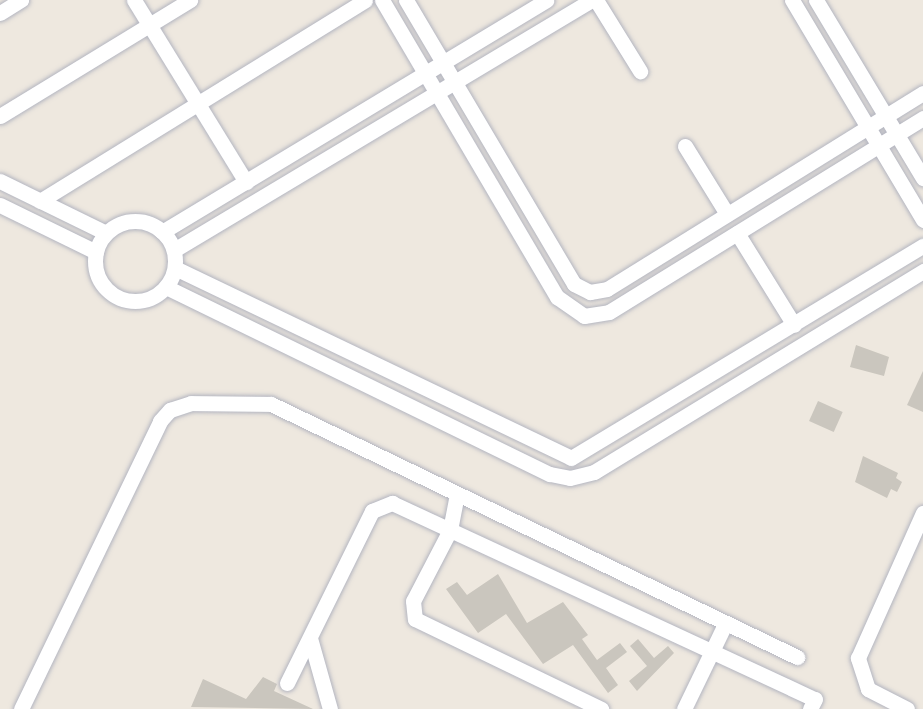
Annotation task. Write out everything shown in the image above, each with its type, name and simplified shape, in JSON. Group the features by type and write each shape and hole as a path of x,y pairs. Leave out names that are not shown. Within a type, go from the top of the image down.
{"lane":[{"path":"0,13 21,0"},
{"path":"134,0 246,182"},
{"path":"0,116 190,0"},
{"path":"40,201 197,101 365,0"},
{"path":"382,0 557,297 571,312 590,317 609,312 923,118"},
{"path":"406,0 574,284 584,291 607,289 923,93"},
{"path":"162,231 443,63 524,6 547,0"},
{"path":"174,250 591,0"},
{"path":"596,0 640,71"},
{"path":"792,0 923,219"},
{"path":"816,0 923,178"},
{"path":"524,6 539,32"},
{"path":"685,146 727,214"},
{"path":"0,181 106,233"},
{"path":"0,205 96,252"},
{"path":"134,221 162,231 174,250 175,268 166,287 147,300 117,297 100,282 96,252 106,233 134,221"},
{"path":"737,232 794,325"},
{"path":"175,268 566,457 582,455 923,246"},
{"path":"166,287 550,474 570,478 594,472 923,271"},
{"path":"21,709 160,421 177,406 272,404 796,657"},
{"path":"457,494 450,530 413,601 418,622 601,709"},
{"path":"287,683 380,504 392,503 815,699 810,709"},
{"path":"907,709 868,689 858,658 923,513"},
{"path":"684,709 725,624"},
{"path":"309,638 330,709"}],"building":[{"path":"856,345 889,357 884,376 850,367"},
{"path":"923,371 923,412 907,405"},
{"path":"818,401 843,412 834,432 809,421"},
{"path":"863,456 898,473 896,478 902,482 897,492 891,489 887,498 855,482"},
{"path":"498,574 527,623 563,602 588,635 582,639 597,660 620,643 627,652 606,668 618,685 608,693 573,645 543,664 506,614 478,633 446,589 457,582 467,595"},
{"path":"638,639 654,658 668,646 674,653 637,691 629,681 647,666 630,646"},
{"path":"263,677 277,684 274,691 313,709 191,707 203,679 246,699"}]}
